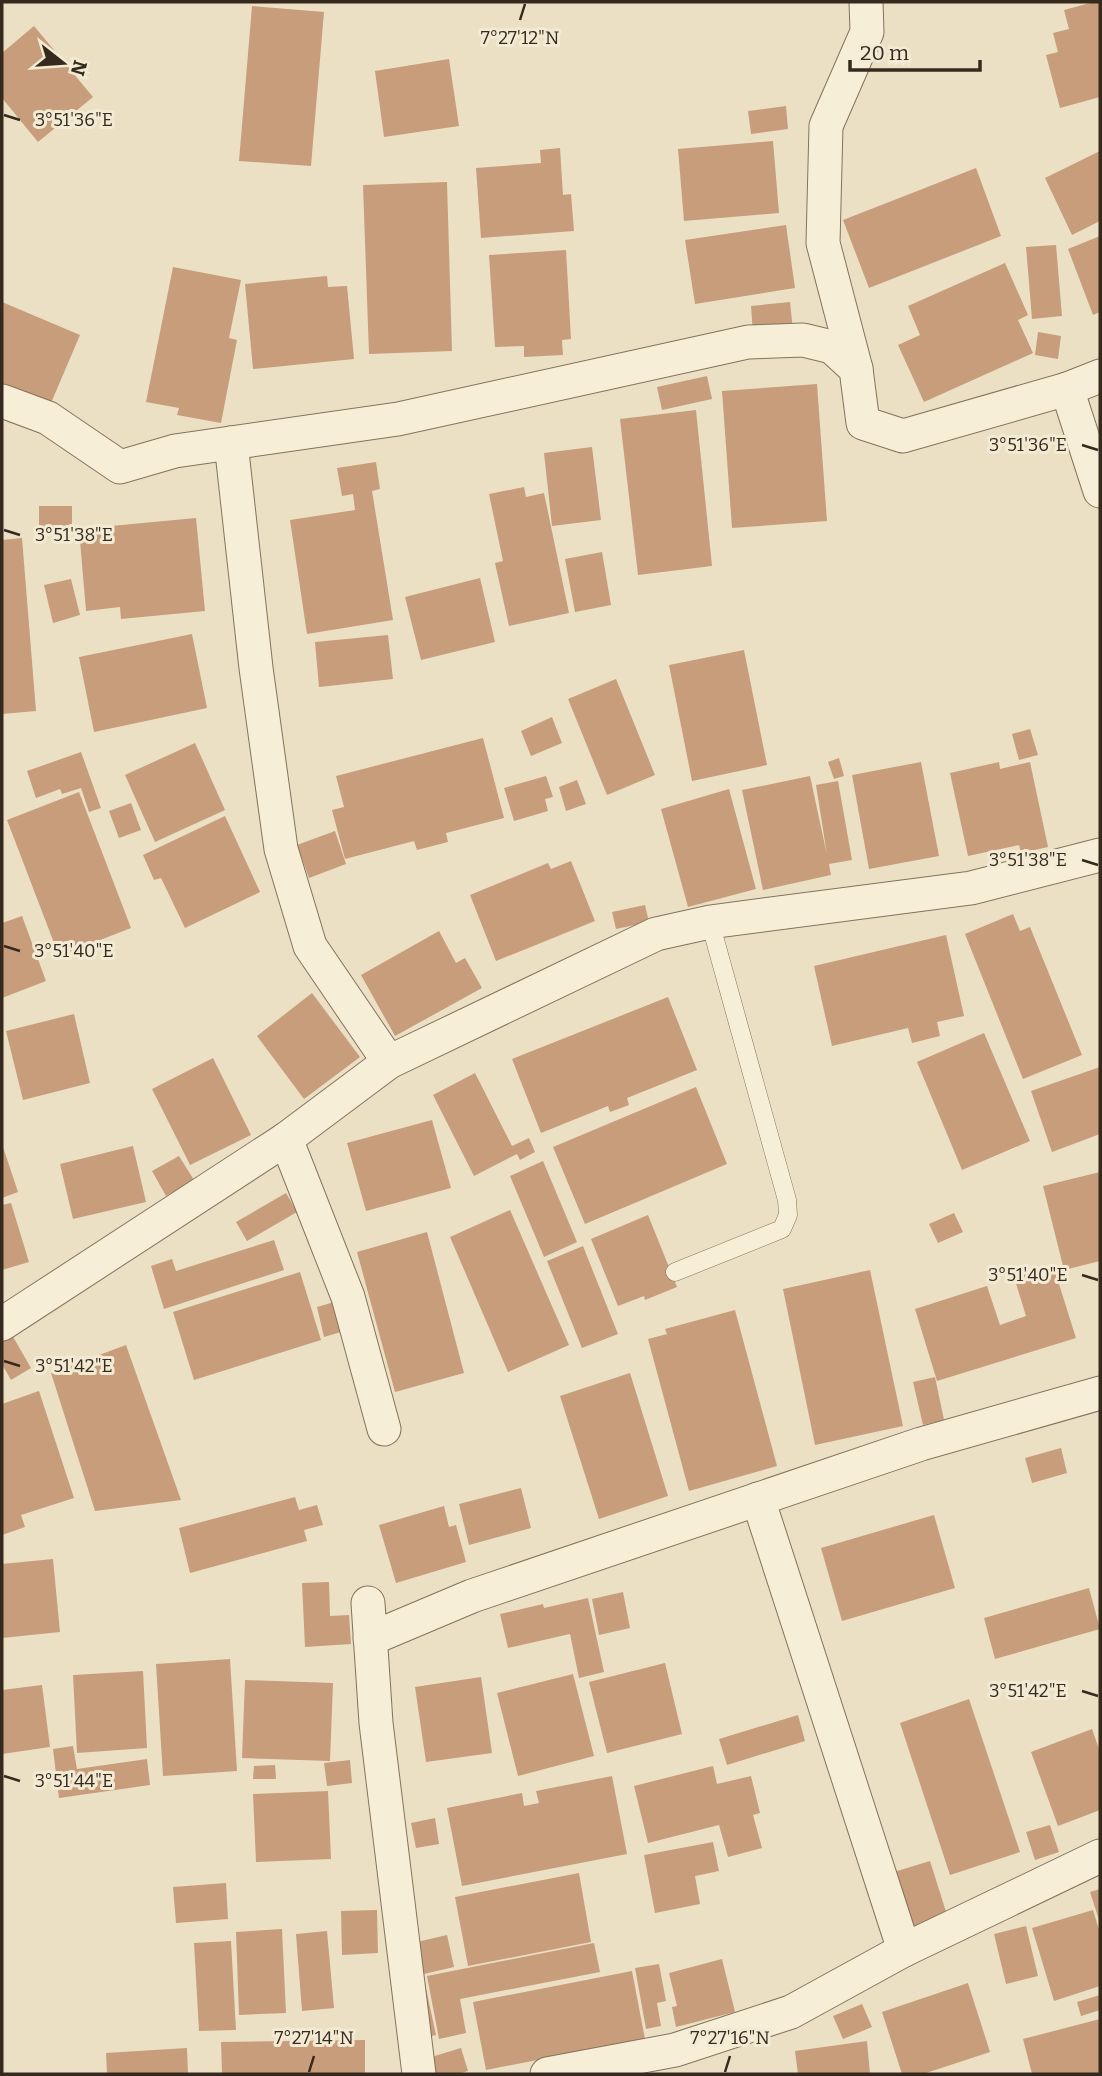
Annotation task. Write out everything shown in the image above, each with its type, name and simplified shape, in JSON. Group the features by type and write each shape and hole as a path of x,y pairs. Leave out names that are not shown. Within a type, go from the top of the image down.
{"street":[{"path":"866,2 867,32 826,126 822,243 856,369 863,423 903,436 1067,389 1100,376"},
{"path":"2,401 48,418 120,467 174,451 398,419 748,342 803,340 832,347 856,369"},
{"path":"1067,389 1100,491"},
{"path":"231,443 256,668 281,849 310,946 389,1062"},
{"path":"2,1324 286,1139 389,1062 656,934 710,922 971,888 1100,855"},
{"path":"286,1139 348,1297 384,1429"},
{"path":"370,1639 472,1596 921,1444 1100,1393"},
{"path":"758,1499 904,1951"},
{"path":"368,1603 376,1723 419,2074"},
{"path":"547,2074 675,2049 791,2012 904,1951 1100,1856"}],"lane":[{"path":"675,1272 782,1229 788,1214 788,1200 710,922"}],"building":[{"path":"1100,2 1100,97 1060,108 1046,55 1058,52 1053,33 1069,29 1064,10"},
{"path":"252,6 324,12 311,166 239,161"},
{"path":"34,26 93,97 38,142 2,98 2,53"},
{"path":"449,59 459,126 384,137 375,71"},
{"path":"786,106 788,129 751,134 748,111"},
{"path":"773,141 779,213 684,221 678,149"},
{"path":"560,148 563,195 571,194 574,231 481,238 476,168 541,163 540,150"},
{"path":"1100,151 1100,221 1072,235 1045,178"},
{"path":"976,168 1001,236 869,288 843,220"},
{"path":"447,182 452,351 369,354 363,185"},
{"path":"786,225 795,288 695,304 685,240"},
{"path":"1100,236 1100,312 1093,315 1068,249"},
{"path":"1056,245 1062,316 1032,319 1026,247"},
{"path":"566,250 571,339 562,340 563,355 524,357 524,346 495,347 489,255"},
{"path":"1005,263 1028,315 1018,320 1033,353 924,402 898,345 920,335 908,306"},
{"path":"173,267 241,280 229,338 237,340 221,423 177,415 179,408 146,402"},
{"path":"327,276 328,287 347,286 354,359 253,369 245,284"},
{"path":"2,302 80,335 51,403 2,383"},
{"path":"790,302 793,330 753,334 751,306"},
{"path":"1038,332 1061,336 1058,359 1035,355"},
{"path":"707,376 712,399 662,410 657,387"},
{"path":"817,384 827,521 732,528 722,391"},
{"path":"696,410 712,566 638,575 620,419"},
{"path":"592,447 601,520 552,526 544,453"},
{"path":"376,462 380,489 372,491 393,620 307,634 290,520 355,510 353,494 342,496 337,468"},
{"path":"524,487 526,497 544,493 569,613 509,626 495,563 503,561 489,494"},
{"path":"39,506 72,506 72,533 39,533"},
{"path":"196,518 205,611 121,619 120,607 86,611 79,529"},
{"path":"22,538 36,711 2,714 2,540"},
{"path":"602,552 611,605 575,612 565,559"},
{"path":"480,578 495,642 421,660 405,597"},
{"path":"71,579 80,615 53,623 44,585"},
{"path":"192,634 207,708 94,732 79,657"},
{"path":"388,635 393,679 319,687 315,642"},
{"path":"744,650 767,765 692,781 669,665"},
{"path":"616,679 655,775 607,795 568,699"},
{"path":"552,717 562,743 531,756 521,731"},
{"path":"1030,729 1038,755 1019,760 1012,734"},
{"path":"483,738 504,818 446,833 448,842 417,850 414,841 345,859 332,810 344,807 336,776"},
{"path":"195,743 225,810 155,842 125,775"},
{"path":"81,752 101,808 89,812 81,788 62,794 60,789 36,798 27,771"},
{"path":"839,758 844,776 834,779 828,762"},
{"path":"921,762 939,856 869,869 852,775"},
{"path":"999,762 1000,769 1030,762 1048,847 1021,853 1019,845 968,856 950,773"},
{"path":"546,776 553,797 545,799 548,811 514,821 504,788"},
{"path":"810,776 827,855 816,785 838,781 852,860 829,864 831,875 763,890 742,790"},
{"path":"577,780 586,804 566,811 559,787"},
{"path":"729,789 756,889 688,907 661,809"},
{"path":"79,792 131,928 59,956 7,820"},
{"path":"131,803 141,830 119,838 109,811"},
{"path":"225,816 260,892 185,928 161,878 154,880 143,855"},
{"path":"335,831 346,864 309,878 297,845"},
{"path":"571,861 595,921 496,961 470,895 548,863 551,869"},
{"path":"645,905 649,922 616,929 612,912"},
{"path":"1013,914 1020,931 1030,927 1082,1055 1023,1079 965,934"},
{"path":"22,916 46,981 2,998 2,923"},
{"path":"439,931 456,963 465,958 482,988 395,1036 361,975"},
{"path":"946,935 964,1016 937,1022 940,1036 912,1043 908,1028 832,1046 814,966"},
{"path":"312,993 360,1057 304,1099 257,1036"},
{"path":"668,997 697,1070 627,1098 629,1105 610,1112 608,1106 541,1133 512,1059"},
{"path":"74,1014 90,1083 23,1100 6,1031"},
{"path":"984,1033 1030,1141 962,1170 917,1062"},
{"path":"213,1058 251,1135 190,1165 152,1089"},
{"path":"1100,1067 1100,1134 1052,1152 1031,1091"},
{"path":"475,1073 512,1146 529,1138 535,1152 520,1160 517,1154 474,1176 433,1095"},
{"path":"696,1087 727,1164 585,1224 553,1147"},
{"path":"432,1120 451,1188 366,1211 347,1143"},
{"path":"2,1144 18,1192 2,1198"},
{"path":"133,1146 146,1202 73,1219 60,1164"},
{"path":"179,1156 194,1180 166,1196 152,1171"},
{"path":"543,1161 577,1242 544,1257 510,1176"},
{"path":"1100,1172 1100,1261 1064,1270 1043,1186"},
{"path":"286,1193 297,1212 247,1241 236,1222"},
{"path":"11,1203 29,1262 2,1270 2,1205"},
{"path":"510,1210 569,1345 508,1372 450,1237"},
{"path":"954,1213 963,1232 938,1243 929,1224"},
{"path":"648,1215 677,1287 645,1300 644,1296 618,1306 591,1239"},
{"path":"427,1232 464,1373 395,1392 357,1252"},
{"path":"274,1240 284,1270 164,1309 151,1266 172,1259 176,1271"},
{"path":"583,1246 618,1334 582,1348 547,1261"},
{"path":"1053,1265 1076,1338 937,1381 915,1309 987,1286 1000,1325 1026,1316 1014,1277"},
{"path":"870,1270 903,1426 815,1445 783,1289"},
{"path":"300,1272 321,1340 194,1380 173,1312"},
{"path":"334,1302 341,1332 324,1337 317,1307"},
{"path":"735,1310 777,1466 689,1491 648,1339 667,1334 665,1329"},
{"path":"12,1335 31,1368 11,1380 2,1364 2,1341"},
{"path":"126,1345 181,1500 95,1511 51,1373"},
{"path":"630,1373 668,1496 599,1519 560,1396"},
{"path":"935,1377 944,1420 923,1425 913,1382"},
{"path":"39,1391 74,1498 21,1515 25,1527 2,1535 2,1404"},
{"path":"1061,1448 1067,1473 1032,1483 1025,1458"},
{"path":"521,1488 531,1528 469,1545 459,1504"},
{"path":"295,1497 299,1510 317,1505 323,1525 304,1530 307,1541 190,1573 179,1528"},
{"path":"444,1506 449,1527 456,1525 466,1562 396,1583 379,1525"},
{"path":"934,1515 955,1588 842,1621 821,1548"},
{"path":"53,1559 60,1632 2,1638 2,1564"},
{"path":"329,1582 330,1616 349,1615 351,1644 305,1647 302,1583"},
{"path":"1089,1588 1100,1629 995,1659 984,1618"},
{"path":"623,1592 630,1628 599,1635 592,1599"},
{"path":"588,1598 604,1672 579,1678 570,1634 508,1648 500,1614 543,1604 544,1608"},
{"path":"230,1659 237,1771 163,1776 156,1664"},
{"path":"665,1663 682,1734 607,1753 589,1682"},
{"path":"143,1671 147,1748 77,1753 73,1675"},
{"path":"573,1674 594,1756 518,1776 497,1693"},
{"path":"481,1677 492,1753 426,1762 415,1687"},
{"path":"245,1680 333,1683 330,1761 242,1758"},
{"path":"42,1685 50,1747 2,1754 2,1690"},
{"path":"969,1699 1020,1852 950,1875 900,1723"},
{"path":"798,1715 805,1741 727,1765 719,1739"},
{"path":"1092,1729 1100,1752 1100,1810 1058,1826 1031,1752"},
{"path":"73,1746 77,1769 147,1759 150,1785 59,1798 53,1749"},
{"path":"350,1760 352,1783 327,1786 324,1763"},
{"path":"275,1765 276,1779 253,1779 254,1766"},
{"path":"713,1766 717,1784 751,1776 760,1813 753,1815 762,1848 728,1857 719,1825 648,1843 634,1786"},
{"path":"612,1776 627,1854 462,1886 447,1808 522,1793 524,1806 539,1803 536,1791"},
{"path":"328,1791 331,1859 256,1862 253,1794"},
{"path":"435,1818 439,1844 416,1848 411,1823"},
{"path":"1050,1825 1059,1852 1035,1860 1026,1832"},
{"path":"713,1842 719,1871 695,1876 700,1904 655,1913 644,1855"},
{"path":"930,1861 948,1918 911,1930 894,1872"},
{"path":"579,1873 591,1942 468,1966 455,1897"},
{"path":"226,1883 228,1919 176,1923 173,1887"},
{"path":"1100,1889 1100,1923 1090,1892"},
{"path":"377,1910 378,1953 342,1955 341,1911"},
{"path":"1093,1910 1100,1933 1100,1986 1054,2001 1032,1928"},
{"path":"1026,1926 1038,1976 1006,1984 994,1934"},
{"path":"282,1929 286,2013 239,2015 236,1932"},
{"path":"327,1931 334,2008 302,2011 296,1934"},
{"path":"447,1935 454,1967 424,1974 417,1942"},
{"path":"231,1941 236,2030 199,2031 194,1943"},
{"path":"594,1943 600,1972 460,1999 466,2033 439,2039 427,1976"},
{"path":"722,1959 735,2012 676,2027 672,2007 677,2006 669,1973"},
{"path":"659,1964 666,2001 657,2003 661,2026 646,2029 635,1968"},
{"path":"632,1971 645,2039 486,2070 473,2002"},
{"path":"424,1979 436,2035 424,2038"},
{"path":"968,1983 990,2052 923,2074 902,2074 882,2012"},
{"path":"1100,1995 1100,2010 1081,2016 1077,2002"},
{"path":"862,2004 872,2027 843,2039 833,2016"},
{"path":"1100,2019 1100,2074 1032,2074 1023,2039"},
{"path":"365,2040 365,2074 222,2074 221,2042"},
{"path":"867,2041 870,2074 798,2074 795,2051"},
{"path":"187,2048 188,2074 107,2074 106,2053"},
{"path":"461,2048 468,2071 458,2074 433,2074 428,2058"}]}
